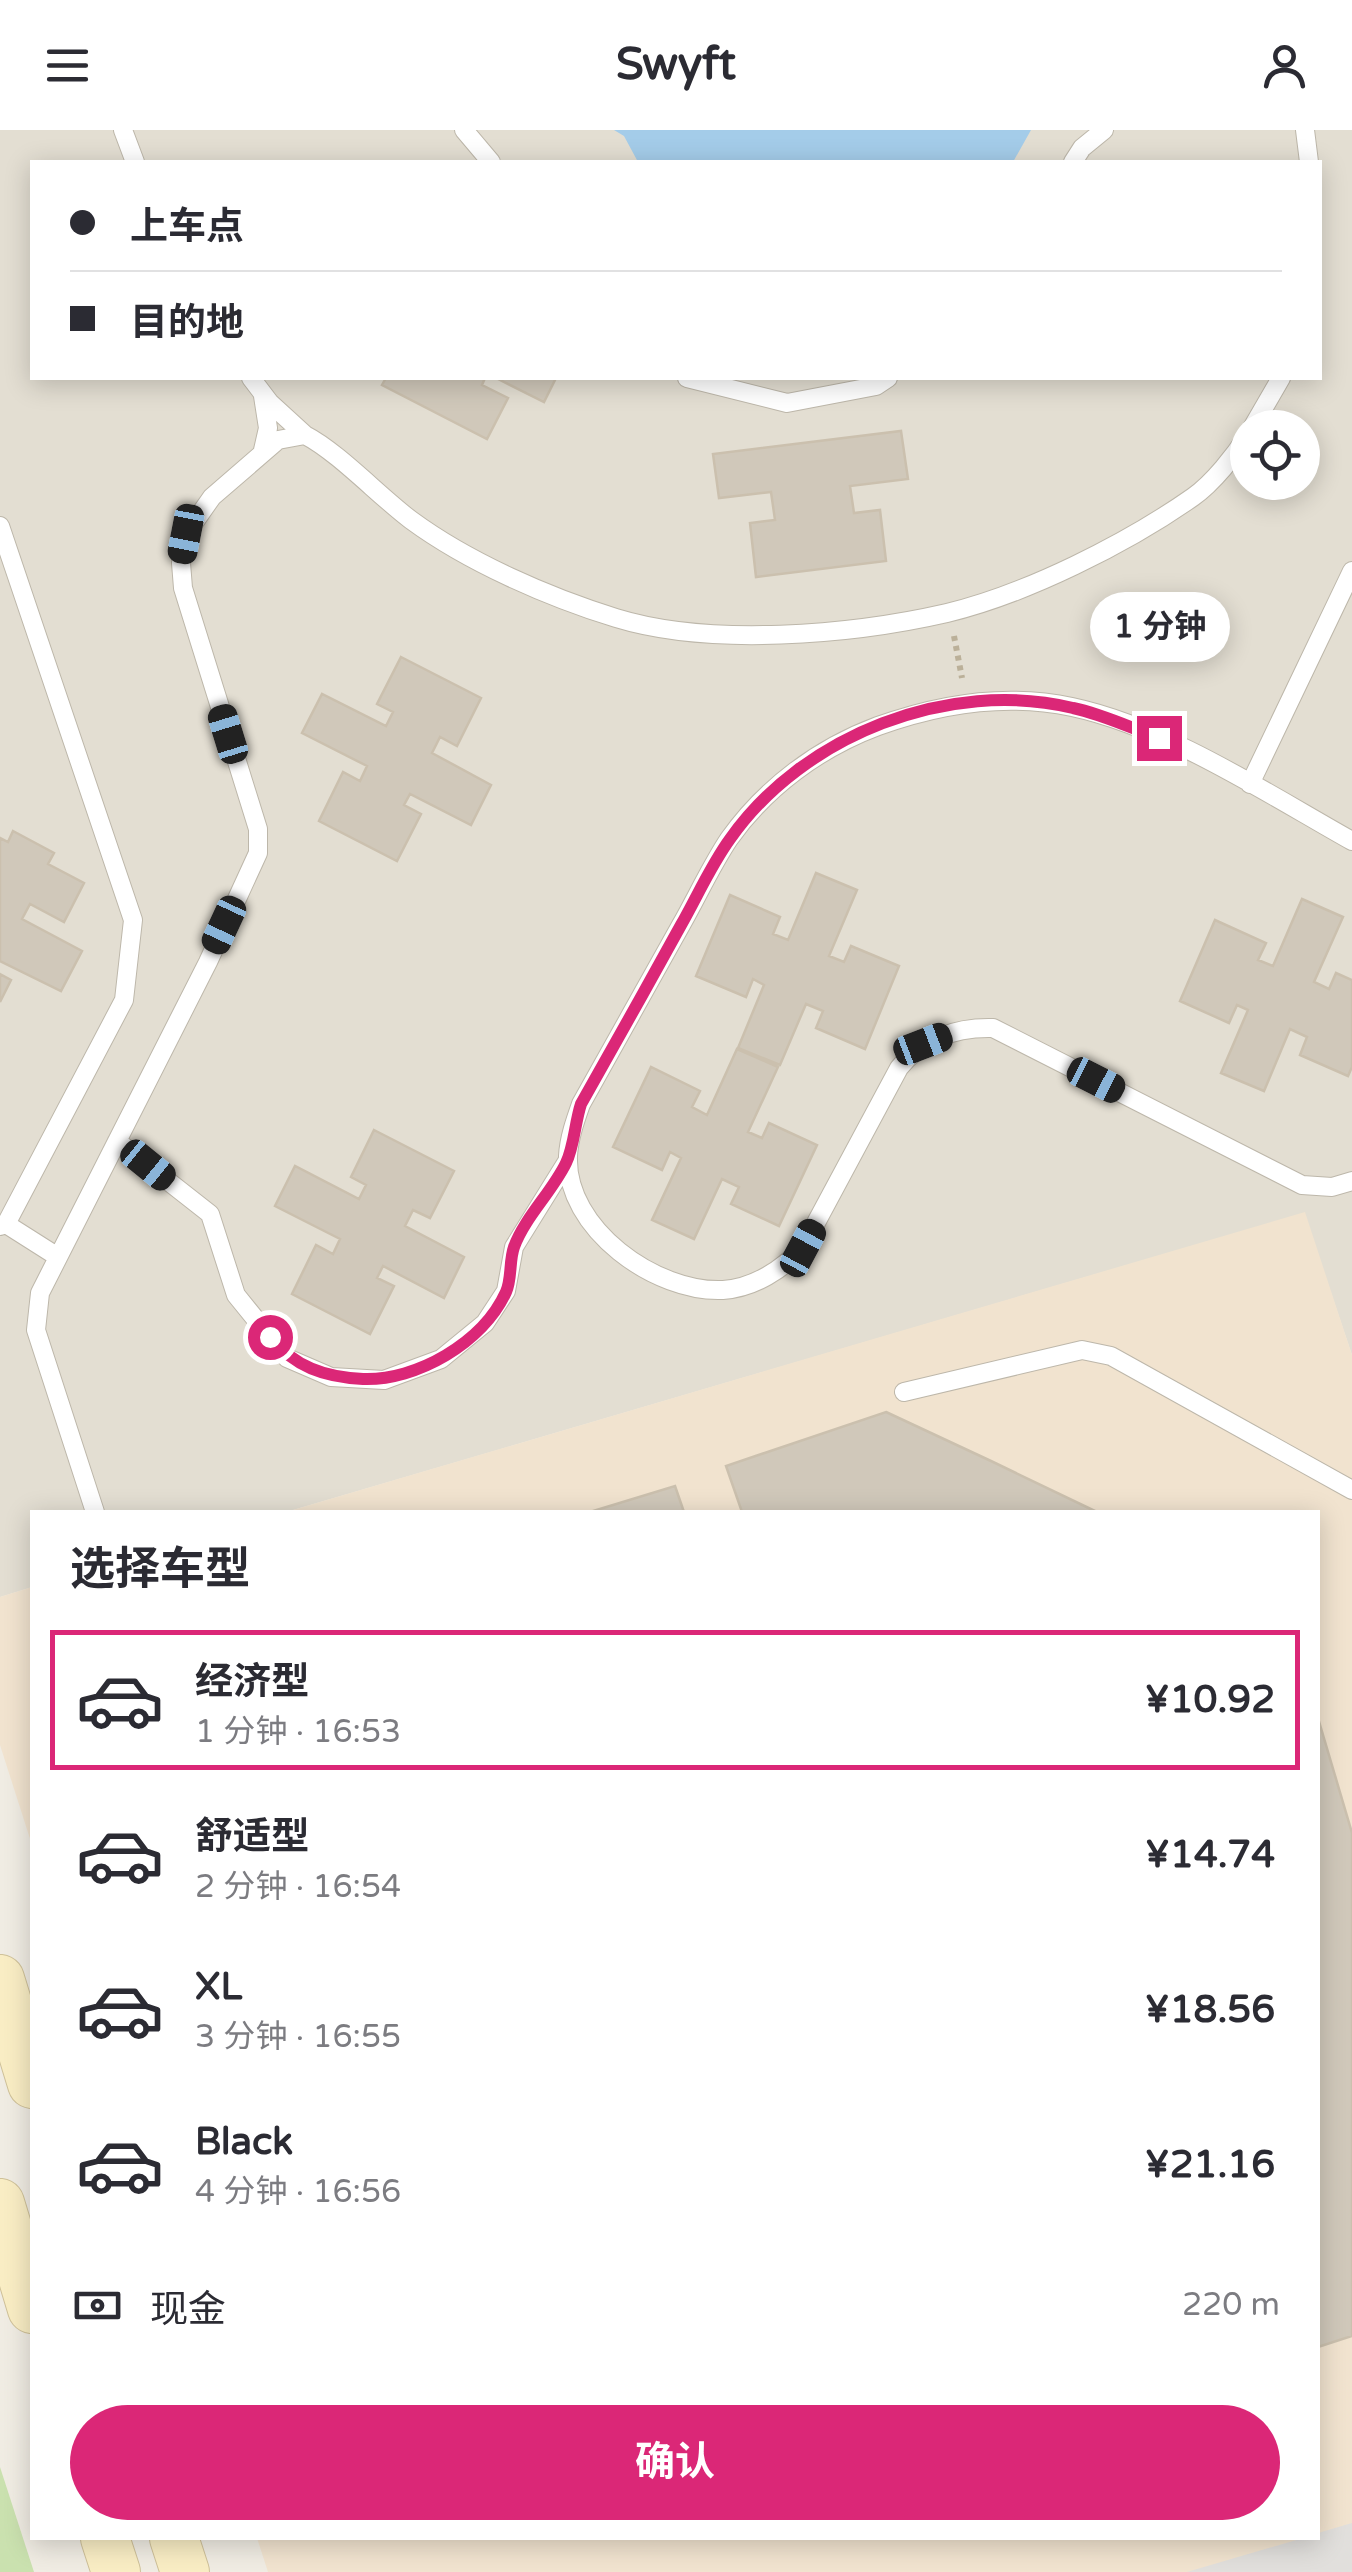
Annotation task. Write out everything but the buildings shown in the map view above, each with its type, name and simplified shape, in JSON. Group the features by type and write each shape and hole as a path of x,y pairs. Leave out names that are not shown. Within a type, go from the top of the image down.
{"main road":[{"path":"0,1979 30,2077"},
{"path":"0,2203 30,2302"},
{"path":"106,2540 116,2572"},
{"path":"175,2540 184,2572"}],"lane":[{"path":"123,130 134,160"},
{"path":"464,130 489,160"},
{"path":"1074,160 1104,130"},
{"path":"1306,130 1309,160"},
{"path":"696,380 788,403 876,386 885,380"},
{"path":"1262,410 1280,380"},
{"path":"257,385 305,435 415,523 464,553 618,618 688,631 835,631 948,612 1028,584 1108,549 1196,495 1230,456"},
{"path":"257,385 268,428 263,450"},
{"path":"94,1510 36,1330 40,1293 208,962 258,853 258,829 183,588 181,562 186,534 212,497 263,450 278,440 305,435"},
{"path":"0,526 133,920 124,1000 3,1225 58,1256"},
{"path":"1250,784 1352,571"},
{"path":"1352,840 1159,738 1072,707 1015,701 968,704 915,712 862,732 814,755 778,786 730,838 581,1104 572,1129 568,1160 577,1200 604,1240 631,1260 696,1288 726,1290 786,1266 803,1248 898,1068 911,1053 923,1044 973,1028 993,1028 1302,1185 1332,1187 1352,1181"},
{"path":"117,1141 210,1214 236,1295 287,1358 330,1378 384,1380 441,1359 485,1323 506,1291 514,1247 568,1160"},
{"path":"904,1392 1082,1350 1111,1356 1352,1490"}],"path":[{"path":"948,612 968,704"}],"shaded area":[{"path":"0,130 1352,130 1352,1355 1304,1213 293,1510 30,1510 30,1588 0,1597"},
{"path":"1305,1212 1352,1355 1352,2572 268,2572 258,2540 1320,2540 1320,1510 293,1510"},
{"path":"30,1588 30,1839 0,1745 0,1597"},
{"path":"1352,2523 1352,2572 1187,2572 1296,2540 1320,2540 1320,2532"}],"green space":[{"path":"0,2467 34,2572 0,2572"}],"water":[{"path":"614,130 1031,130 1014,160 637,160 624,136"}],"route":[{"path":"270,1337 287,1358 330,1378 384,1380 441,1359 485,1323 506,1291 514,1247 568,1160 572,1129 581,1104 730,838 778,786 814,755 915,712 1015,701 1072,707 1159,738"}]}
